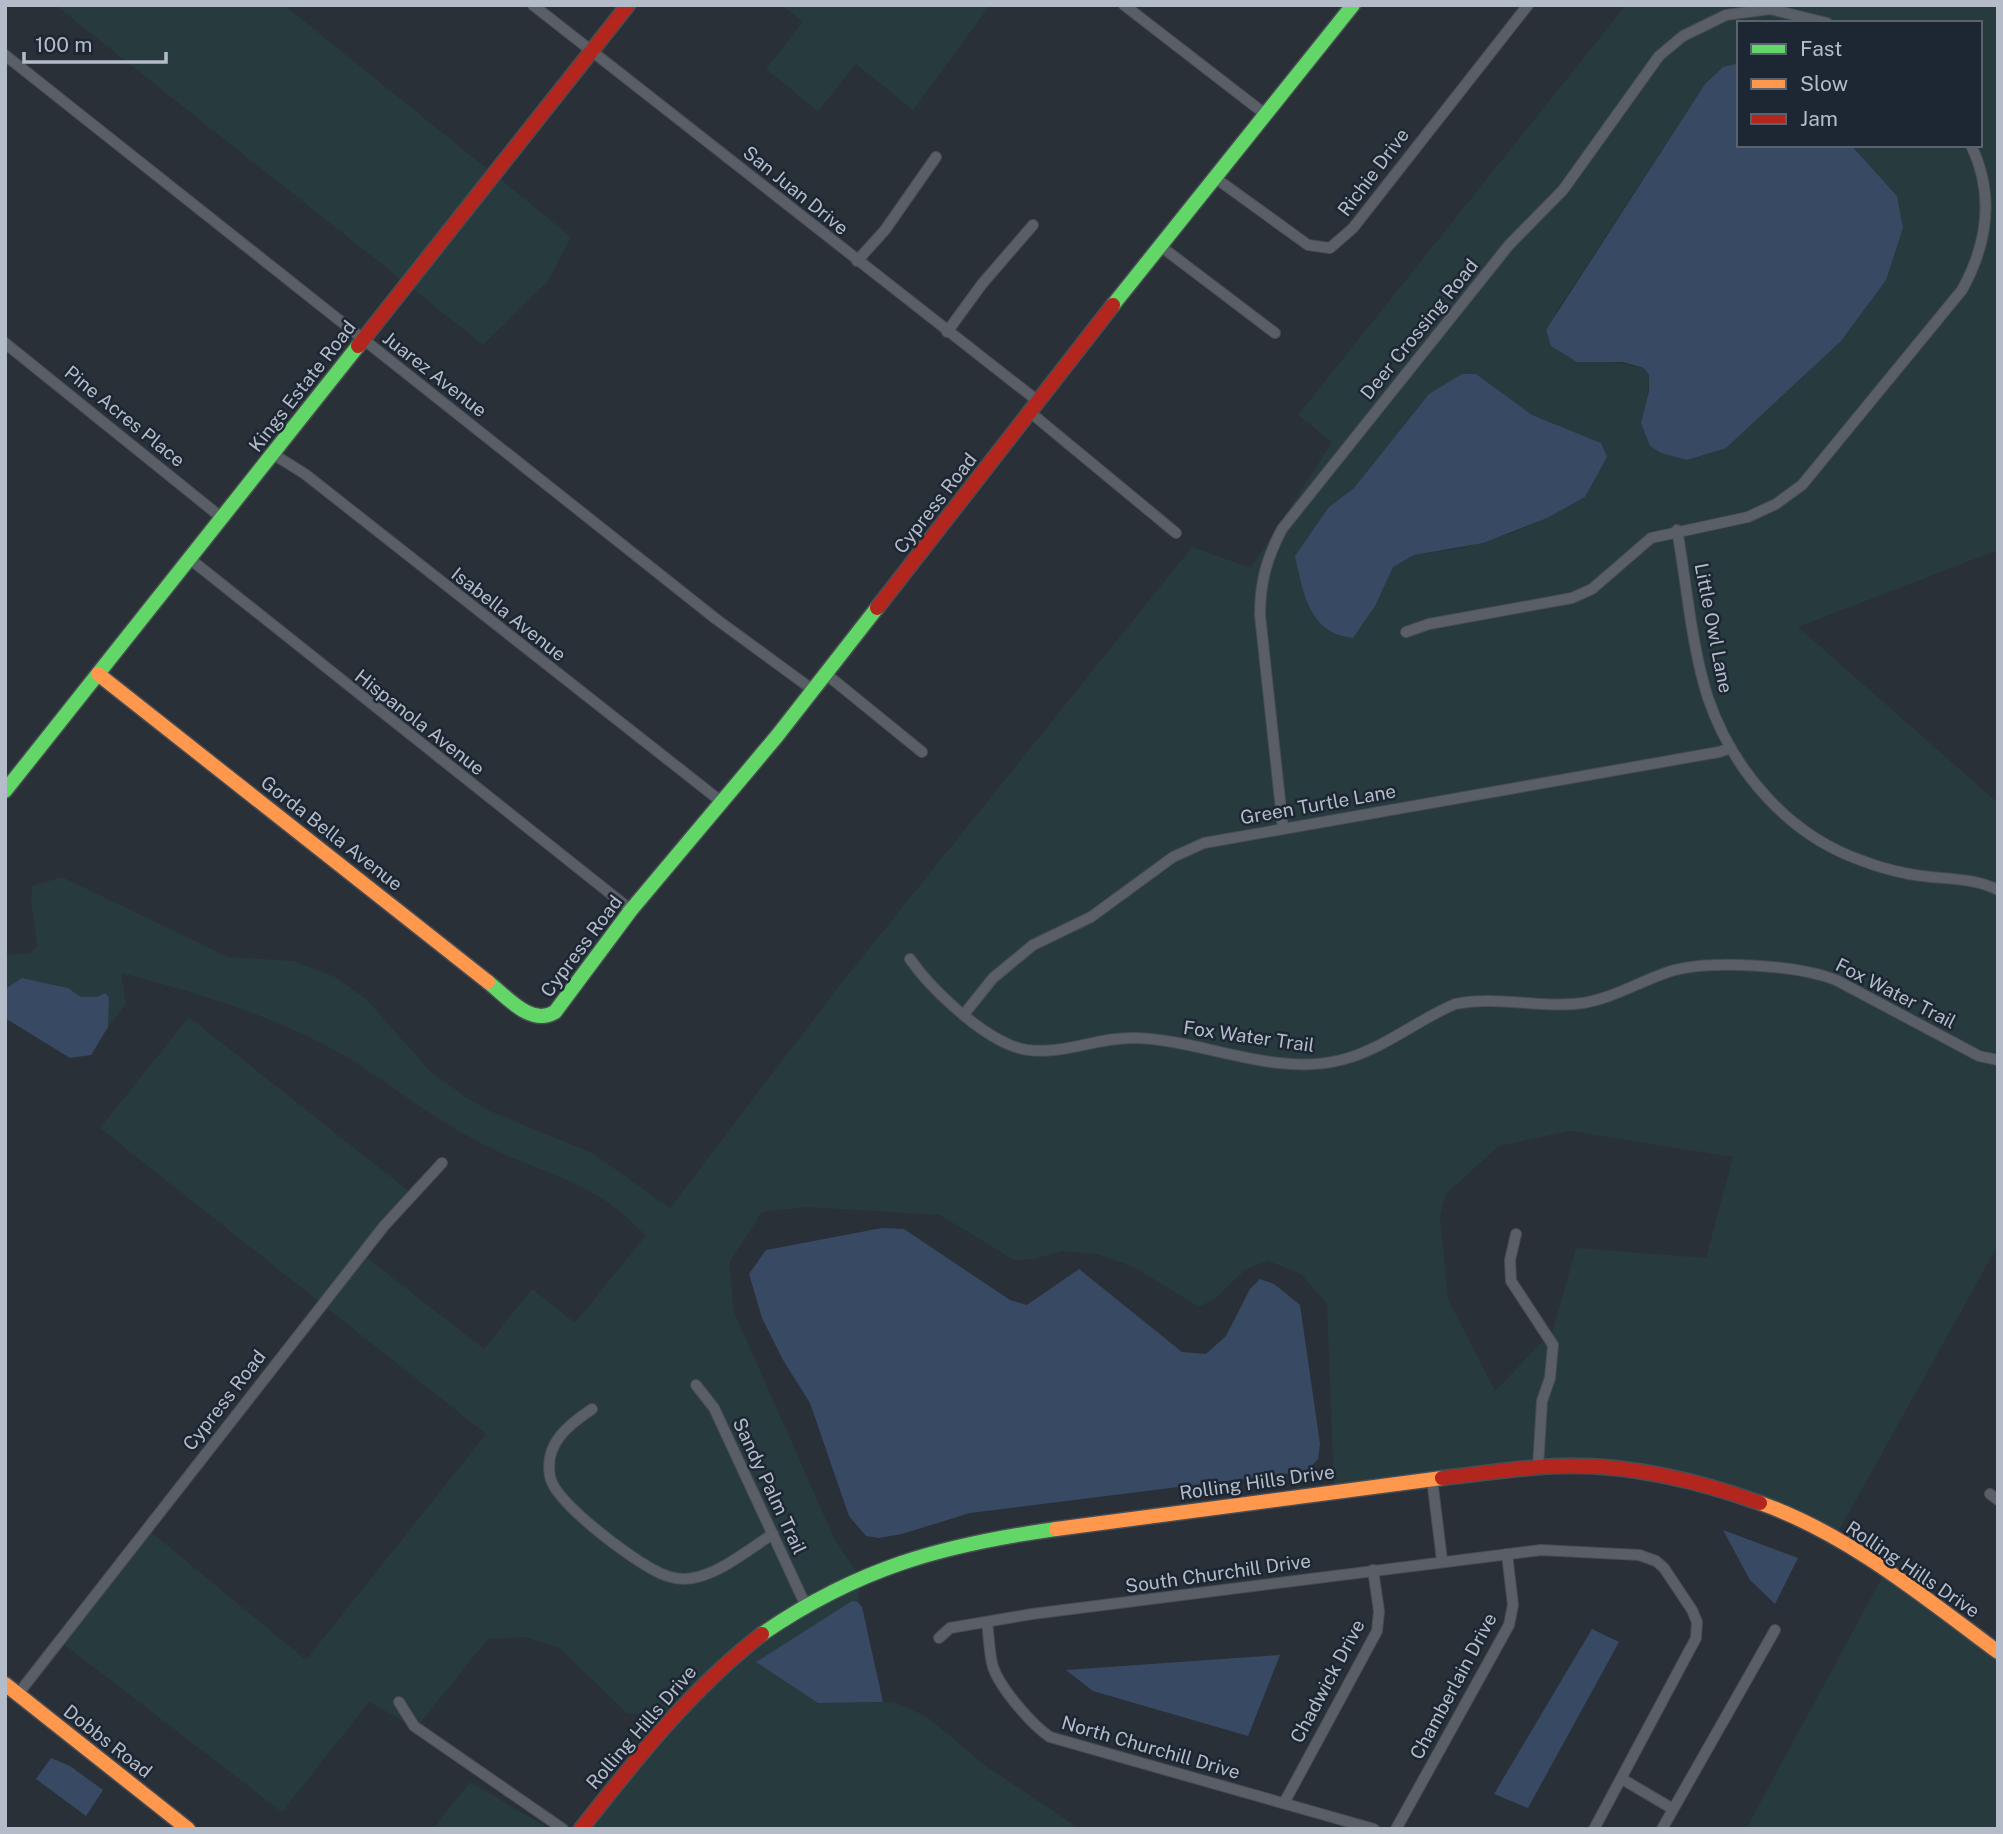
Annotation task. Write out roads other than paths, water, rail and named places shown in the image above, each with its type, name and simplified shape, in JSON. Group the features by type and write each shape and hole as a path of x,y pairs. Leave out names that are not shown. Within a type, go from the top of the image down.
{"street":[{"name":"San Juan Drive","path":"533,5 947,332 1176,533"},
{"name":"Kings Estate Road","path":"5,791 628,5"},
{"path":"1124,5 1265,114"},
{"name":"Cypress Road","path":"543,1018 559,1008 631,910 723,803 1159,245 1353,5"},
{"name":"Richie Drive","path":"1214,177 1308,245 1330,248 1353,228 1528,5"},
{"name":"Deer Crossing Road","path":"1283,828 1260,615 1260,584 1268,555 1282,529 1509,245 1563,190 1659,56 1683,36 1726,15 1770,9 1819,21"},
{"name":"Juarez Avenue","path":"5,55 716,619 813,690"},
{"path":"1406,632 1429,624 1572,598 1592,589 1643,543 1662,533 1748,517 1776,504 1802,485 1962,290 1975,267 1983,242 1986,216 1984,180 1972,147"},
{"path":"857,261 885,230 936,157"},
{"path":"947,332 982,284 1033,225"},
{"path":"1159,245 1275,333"},
{"name":"Pine Acres Place","path":"5,343 222,518"},
{"name":"Isabella Avenue","path":"273,454 305,474 723,803"},
{"name":"Little Owl Lane","path":"1677,530 1707,695 1731,748 1774,806 1825,844 1883,868 1976,882 1998,890"},
{"name":"Hispanola Avenue","path":"190,559 631,910"},
{"name":"Gorda Bella Avenue","path":"98,674 526,1012 543,1018"},
{"path":"826,674 922,752"},
{"name":"Green Turtle Lane","path":"965,1013 1009,962 1033,944 1091,917 1172,857 1204,843 1694,757 1731,748"},
{"name":"Fox Water Trail","path":"910,959 923,979 992,1035 1012,1046 1038,1050 1137,1038 1313,1065 1343,1060 1384,1042 1435,1012 1473,1000 1551,1005 1581,1003 1608,998 1685,968 1789,968 1811,971 1836,980 1979,1056 1998,1059"},
{"name":"Cypress Road","path":"18,1694 384,1226 442,1163"},
{"path":"1516,1234 1510,1259 1511,1280 1553,1345 1550,1378 1542,1401 1538,1467"},
{"name":"Sandy Palm Trail","path":"696,1385 714,1408 806,1606"},
{"path":"592,1409 575,1420 550,1452 550,1479 562,1498 634,1558 674,1579 692,1578 713,1571 773,1534"},
{"name":"Rolling Hills Drive","path":"581,1829 650,1742 713,1674 748,1644 806,1606 870,1573 954,1545 1432,1479 1538,1467 1659,1475 1729,1491 1763,1504 1862,1553 1998,1651"},
{"path":"1432,1479 1442,1560"},
{"path":"1507,1554 1541,1550 1639,1555 1664,1568 1697,1622 1696,1638 1594,1829"},
{"name":"South Churchill Drive","path":"939,1638 950,1628 987,1622 1442,1560 1507,1554"},
{"name":"Chamberlain Drive","path":"1396,1829 1509,1625 1513,1605 1507,1554"},
{"name":"Chadwick Drive","path":"1283,1803 1377,1631 1379,1611 1373,1570"},
{"name":"North Churchill Drive","path":"987,1622 990,1654 999,1679 1038,1730 1049,1737 1374,1829"},
{"path":"1662,1829 1775,1630"},
{"name":"Dobbs Road","path":"5,1684 188,1829"},
{"path":"398,1702 414,1726 563,1829"},
{"path":"1622,1779 1673,1809"}],"water":[{"path":"1737,64 1737,147 1853,147 1897,196 1903,228 1886,280 1841,341 1726,448 1687,460 1661,453 1650,446 1641,423 1649,391 1649,375 1644,368 1623,362 1577,362 1551,346 1546,330 1705,84 1723,67"},
{"path":"1462,374 1476,374 1532,415 1601,443 1607,457 1585,497 1547,518 1483,543 1414,555 1393,567 1375,606 1353,638 1326,629 1310,609 1295,556 1329,507 1354,488 1429,394"},
{"path":"22,978 68,988 81,997 97,997 105,993 109,997 108,1027 91,1055 70,1058 5,1018 5,989"},
{"path":"882,1228 904,1229 1010,1300 1027,1305 1079,1269 1182,1352 1206,1354 1226,1336 1250,1289 1260,1279 1274,1284 1300,1305 1320,1444 1318,1459 1307,1471 970,1513 902,1534 879,1538 866,1536 849,1516 810,1403 783,1360 762,1318 749,1274 766,1250"},
{"path":"1723,1530 1798,1558 1775,1604 1750,1580"},
{"path":"852,1601 858,1602 862,1607 883,1702 818,1703 756,1662"},
{"path":"1592,1629 1619,1642 1528,1808 1494,1794"},
{"path":"1280,1655 1248,1736 1093,1691 1066,1670"},
{"path":"51,1758 70,1766 103,1790 86,1816 36,1779"}]}
